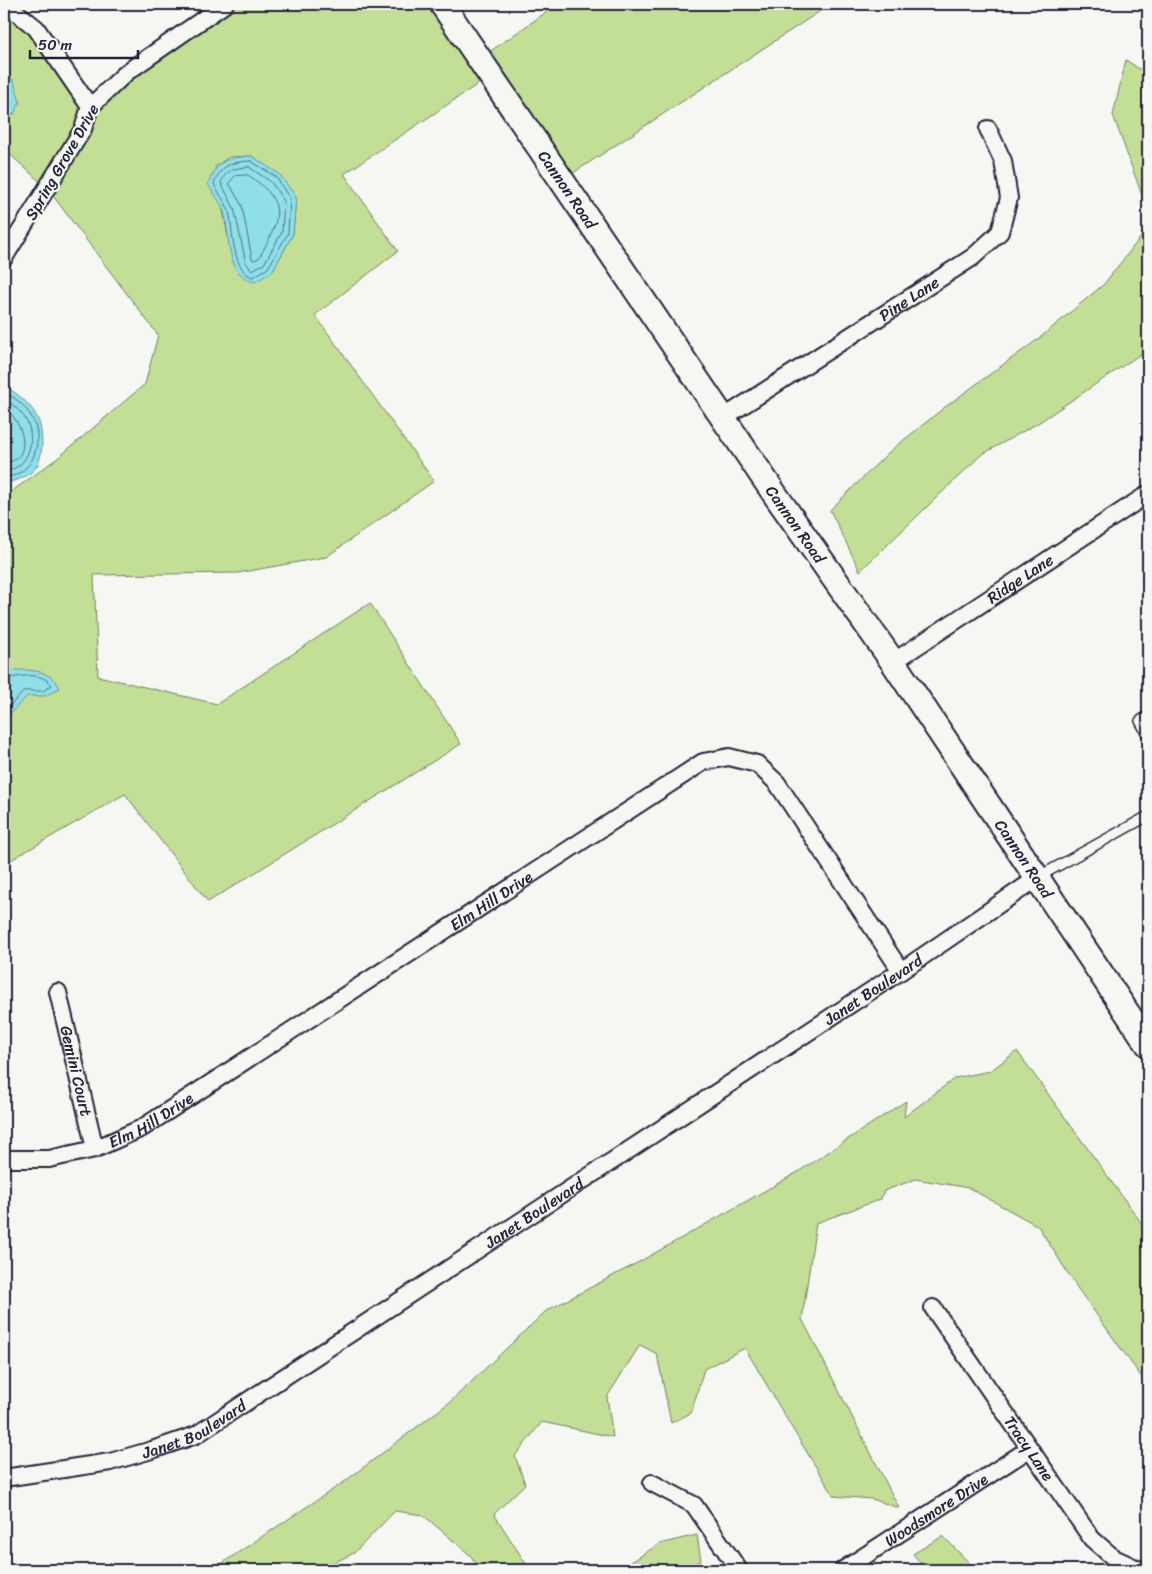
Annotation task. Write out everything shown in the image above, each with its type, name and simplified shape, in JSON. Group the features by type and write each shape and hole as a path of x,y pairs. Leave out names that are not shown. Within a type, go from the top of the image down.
{"main road":[{"name":"Cannon Road","path":"442,4 723,418 892,662 1148,1044"}],"street":[{"path":"6,4 36,28 90,107"},
{"name":"Spring Grove Drive","path":"4,258 83,129 90,107 127,72 226,4"},
{"name":"Pine Lane","path":"723,418 973,257 1000,232 1009,198 1003,161 988,128"},
{"name":"Ridge Lane","path":"892,662 1148,494"},
{"name":"Elm Hill Drive","path":"4,1159 49,1159 95,1149 142,1128 703,762 730,757 757,764 777,783 901,971"},
{"name":"Janet Boulevard","path":"4,1478 110,1462 152,1450 196,1434 901,971 1036,879"},
{"name":"Gemini Court","path":"58,992 95,1149"},
{"name":"Tracy Lane","path":"933,1308 1092,1539 1114,1558 1140,1570"},
{"name":"Woodsmore Drive","path":"843,1570 1029,1448"},
{"path":"652,1483 694,1505 739,1570"}],"lane":[{"path":"1148,715 1140,721 1148,736"},
{"path":"1036,879 1148,817"}],"green space":[{"path":"4,4 6,4 90,107 228,4 433,4 479,59 558,4 831,4 561,181 490,76 344,174 398,251 315,315 434,481 326,557 238,573 94,575 98,676 217,704 370,603 461,744 208,902 125,794 4,864 4,497 59,457 145,384 158,335 47,188 4,149 4,120 14,114 14,82 4,68","holes":["252,156 296,197 293,234 272,272 229,243 215,167 229,157"]},
{"path":"1126,60 1148,75 1148,212 1113,115"},
{"path":"1148,228 1148,349 1038,423 981,455 860,571 830,510 889,452 945,407 1041,337 1104,284"},
{"path":"1017,1051 1148,1232 1148,1386 1078,1289 1038,1226 969,1188 916,1179 884,1191 881,1199 816,1223 802,1319 899,1508 872,1499 834,1496 745,1348 704,1369 691,1413 671,1423 657,1354 640,1345 607,1397 613,1437 542,1422 515,1456 525,1484 494,1514 530,1570 481,1570 470,1555 423,1515 395,1511 354,1553 319,1570 212,1570 344,1482 450,1402 546,1311 639,1262 798,1172 906,1101 904,1117 955,1078 990,1071"},
{"path":"697,1535 701,1561 675,1570 619,1570 659,1544"},
{"path":"943,1536 976,1570 926,1570 913,1554"}],"water":[{"path":"4,68 14,82 20,102 14,114 4,120"},
{"path":"252,156 279,174 296,197 293,234 272,272 255,282 245,278 233,263 224,212 208,184 215,169 224,161"},
{"path":"4,385 22,399 34,412 41,428 42,441 41,455 37,466 31,473 22,478 8,482 4,481"},
{"path":"16,670 35,671 46,674 60,688 45,696 27,696 4,720 4,675"}]}
